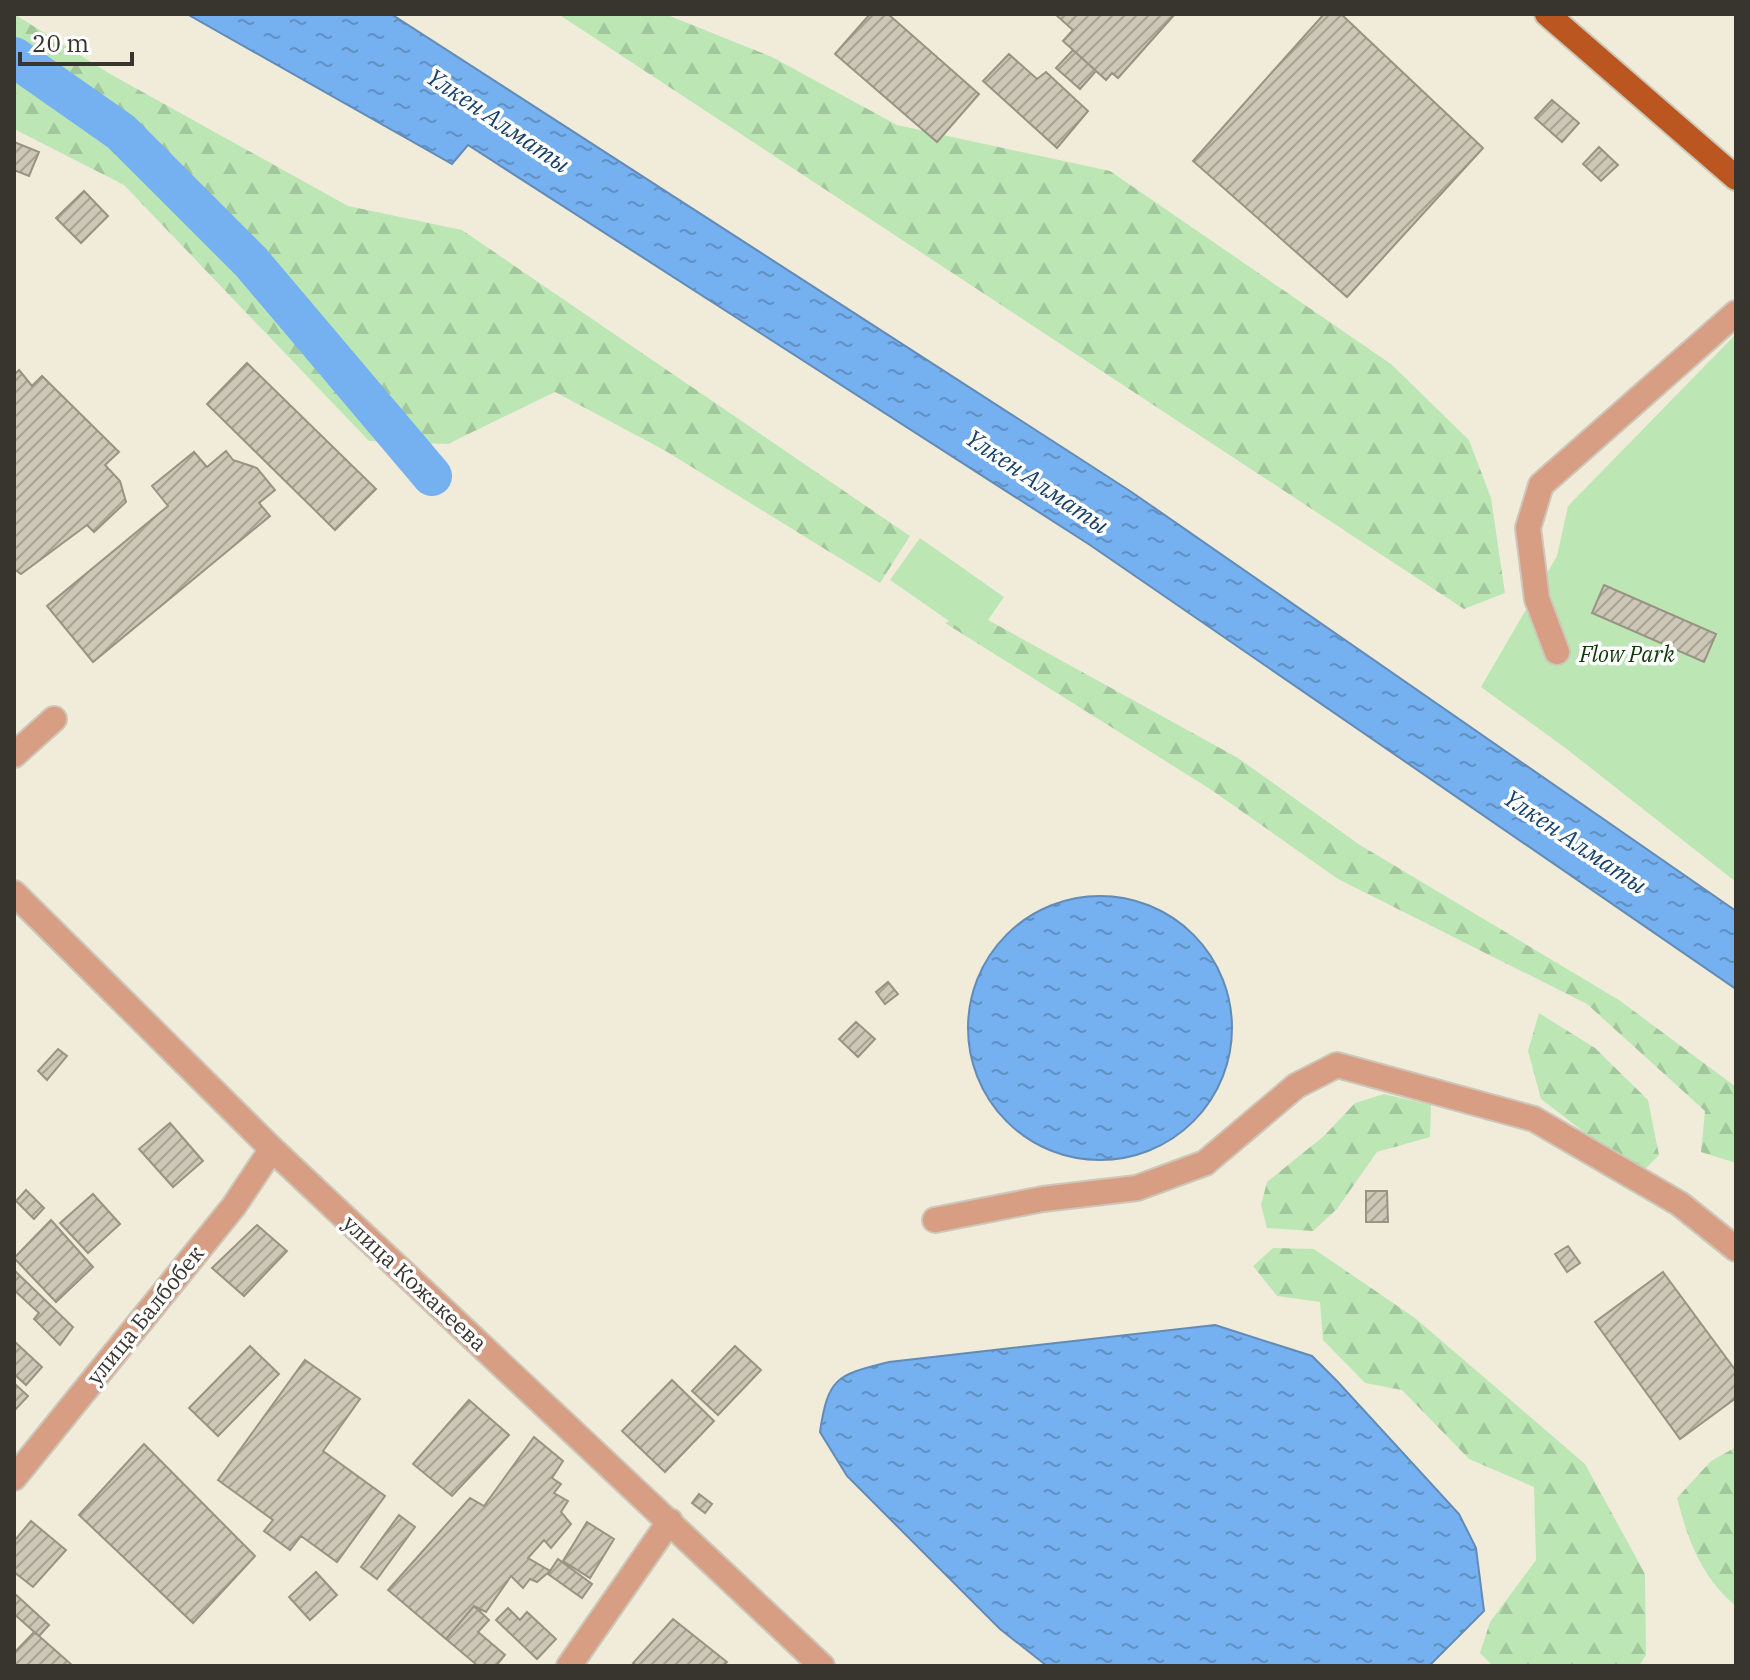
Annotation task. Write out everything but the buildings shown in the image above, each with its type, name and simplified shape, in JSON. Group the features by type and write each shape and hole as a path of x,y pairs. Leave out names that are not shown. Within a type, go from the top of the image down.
{"main road":[{"path":"1547,14 1736,178"}],"street":[{"path":"1557,652 1537,599 1528,528 1541,485 1736,313"},
{"path":"14,755 54,719"},
{"name":"улица Кожакеева","path":"14,893 272,1149 822,1666"},
{"path":"935,1220 1043,1199 1137,1188 1205,1163 1296,1086 1337,1065 1534,1119 1680,1204 1736,1249"},
{"name":"улица Балбобек","path":"14,1478 234,1206 272,1149"},
{"path":"569,1666 670,1521"}],"green space":[{"path":"14,14 112,75 348,206 462,230 910,536 880,583 664,450 555,392 448,444 369,441 124,185 14,129"},
{"path":"558,14 665,14 772,57 897,125 1110,171 1391,364 1469,440 1491,498 1505,593 1464,609"},
{"name":"Flow Park","path":"1736,334 1736,882 1564,747 1481,687 1557,556 1568,506"},
{"path":"920,538 1004,597 975,639 890,580"},
{"path":"970,610 1238,758 1360,845 1619,1000 1736,1087 1736,1163 1701,1152 1705,1111 1587,1004 1338,879 1210,789 945,623"},
{"path":"1539,1013 1595,1048 1648,1100 1659,1155 1645,1169 1593,1139 1541,1099 1528,1051"},
{"path":"1384,1094 1431,1105 1430,1137 1377,1152 1337,1209 1313,1231 1267,1228 1261,1205 1267,1182 1324,1136 1355,1103"},
{"path":"1273,1248 1314,1249 1415,1318 1585,1464 1645,1574 1646,1655 1639,1666 1493,1666 1480,1653 1490,1622 1536,1560 1534,1487 1469,1459 1402,1390 1365,1383 1323,1340 1320,1302 1277,1296 1253,1266"},
{"path":"1736,1447 1736,1606 1705,1570 1686,1529 1677,1498 1711,1461"}],"water":[{"name":"Үлкен Алматы","path":"187,14 391,14 1130,491 1736,911 1736,989 1090,545 468,145 452,164"},
{"path":"1100,896 1150,906 1184,926 1202,944 1222,978 1232,1028 1222,1078 1202,1112 1184,1130 1150,1150 1100,1160 1050,1150 1016,1130 998,1112 978,1078 968,1028 978,978 998,944 1016,926 1050,906"},
{"path":"1215,1325 1312,1356 1459,1514 1476,1548 1484,1611 1429,1666 1047,1666 1000,1629 847,1476 820,1432 827,1399 838,1381 872,1366"}],"waterway":[{"path":"14,57 121,132 251,262 432,476"}]}
